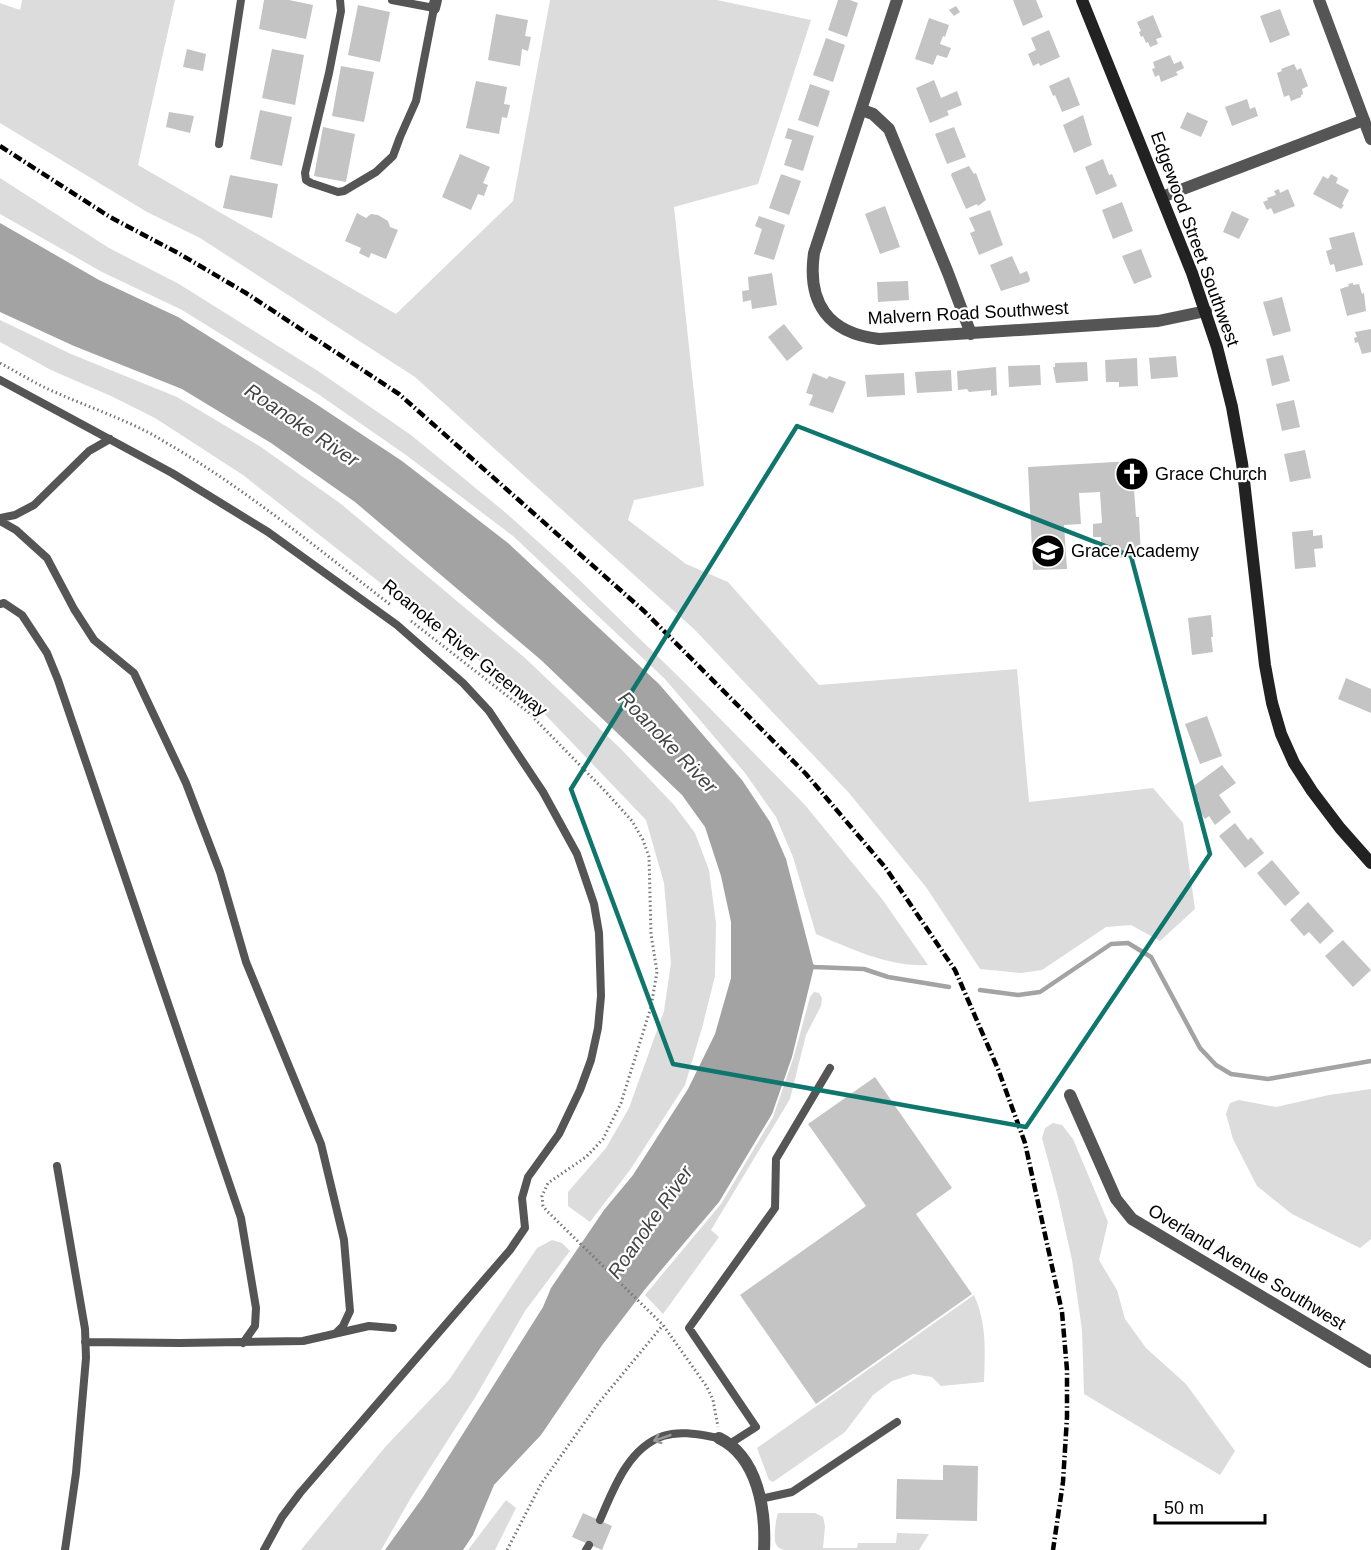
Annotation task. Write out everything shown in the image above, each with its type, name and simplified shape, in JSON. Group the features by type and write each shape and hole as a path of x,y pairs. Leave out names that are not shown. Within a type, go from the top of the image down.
{"street":[{"name":"Malvern Road Southwest","path":"897,0 814,253 812,269 815,293 825,315 848,332 879,339 1158,321 1206,311"},
{"name":"Edgewood Street Southwest","path":"1082,0 1206,311 1232,407 1242,463 1257,613 1272,703 1281,734 1300,772 1340,828 1371,863"},
{"path":"1319,0 1371,139"},
{"path":"862,110 873,114 889,129 971,334"},
{"path":"1162,197 1364,120"},
{"name":"Overland Avenue Southwest","path":"1070,1095 1116,1199 1132,1219 1371,1362"},
{"path":"719,1438 731,1443 744,1457 754,1478 763,1519 764,1550"}],"lane":[{"path":"219,144 241,0"},
{"path":"340,0 341,11 331,63 304,173 306,180 311,183 338,192 344,191 376,172 393,156 416,101 435,4 392,0"},
{"path":"0,380 172,473 268,532 397,625 463,683 501,728 543,792 571,844 587,881 599,933 602,970 601,996 598,1028 591,1060 580,1090 559,1134 528,1177 522,1198 525,1228 510,1250 300,1493 282,1517 264,1550"},
{"path":"0,520 34,505 88,451 110,439"},
{"path":"0,520 16,530 47,558 74,609 94,640 134,673 186,783 220,872 246,962 321,1144 344,1240 350,1311 343,1326 336,1333"},
{"path":"0,604 4,603 22,615 47,653 58,680 242,1218 256,1308 255,1326 243,1342"},
{"path":"731,1443 756,1427 689,1328 775,1208 776,1159 830,1068"},
{"path":"57,1166 81,1299 85,1342 76,1473 65,1550"},
{"path":"85,1342 303,1341 369,1326 393,1328"},
{"path":"760,1499 792,1492 897,1422"},
{"path":"600,1520 625,1468 644,1446 664,1436 689,1433 719,1438"}],"path":[{"name":"Roanoke River Greenway","path":"0,363 54,392 117,417 173,446 276,516 400,612"},
{"name":"Roanoke River Greenway","path":"410,620 528,712 632,821 643,840 649,857 651,934 657,972 651,1007 621,1103 603,1139 586,1157 554,1177 543,1190 543,1206 663,1324 707,1387 716,1412 719,1438"},
{"path":"507,1550 541,1484 597,1405 663,1324"}],"highlighted area":[{"path":"797,426 1131,556 1210,854 1026,1127 673,1064 571,789"}],"shaded area":[{"path":"22,0 175,0 138,165 396,314 513,201 550,0 717,0 811,20 758,184 674,207 704,486 634,500 628,520 686,564 728,582 819,685 1017,669 1029,802 1153,788 1183,823 1195,909 1160,941 1131,925 1106,927 1042,970 1021,973 980,969 926,887 849,793 695,630 415,377 200,238 147,212 0,123 0,3 20,10"},
{"path":"0,178 109,248 179,284 318,371 411,435 506,513 565,566 682,680 805,805 882,899 928,965 884,960 816,934 793,857 776,817 745,773 665,679 513,536 406,455 318,394 182,310 102,272 0,214"},
{"path":"0,320 71,354 177,397 261,447 341,504 525,658 621,749 674,805 695,833 709,870 716,923 715,976 702,1028 685,1085 630,1170 590,1222 568,1206 568,1192 606,1148 629,1108 664,1011 671,963 664,883 646,820 536,705 243,475 155,418 51,370 0,342"},
{"path":"814,992 819,993 822,998 821,1006 806,1035 790,1099 711,1230 719,1237 663,1314 645,1295 721,1204 773,1117 794,1056 810,997"},
{"path":"1371,1089 1371,1239 1360,1248 1292,1214 1257,1186 1233,1139 1226,1114 1230,1103 1239,1100 1276,1107 1329,1095"},
{"path":"1053,1123 1062,1125 1073,1139 1108,1222 1099,1260 1117,1290 1125,1319 1146,1348 1186,1384 1235,1451 1220,1475 1084,1394 1082,1330 1072,1260 1042,1138 1045,1128"},
{"path":"552,1240 562,1243 570,1251 525,1311 476,1396 412,1496 381,1550 301,1550 386,1446 449,1380 537,1248"},
{"path":"974,1295 983,1327 984,1382 941,1386 932,1377 913,1374 892,1381 873,1395 845,1432 773,1482 769,1480 757,1448"},
{"path":"506,1500 516,1508 495,1550 468,1550"},
{"path":"778,1513 815,1513 823,1517 825,1526 823,1548 857,1548 858,1543 896,1543 897,1533 929,1534 919,1550 784,1550 775,1542"}],"water":[{"name":"Roanoke River","path":"0,223 99,280 178,317 313,402 402,461 508,543 659,684 742,780 770,822 786,859 814,967 792,1057 772,1114 719,1202 646,1288 603,1344 541,1435 494,1485 473,1535 463,1550 385,1550 423,1497 543,1307 551,1288 604,1210 633,1175 688,1089 715,1034 731,978 731,922 721,876 705,827 682,795 541,660 355,502 271,443 182,389 74,346 0,312"}],"building":[{"path":"264,0 289,0 313,5 306,39 259,29"},
{"path":"838,0 858,3 847,37 828,30"},
{"path":"1013,0 1036,0 1043,17 1023,26"},
{"path":"358,5 390,12 380,62 348,55"},
{"path":"956,6 960,12 954,16 949,10"},
{"path":"1280,9 1290,35 1270,43 1260,16"},
{"path":"496,14 528,20 525,36 531,37 528,51 522,49 520,66 488,60"},
{"path":"1153,15 1162,37 1156,39 1158,44 1150,47 1143,36 1141,37 1137,22"},
{"path":"929,18 949,25 940,44 951,48 947,58 937,55 933,65 915,59"},
{"path":"1049,30 1060,57 1040,66 1039,63 1033,66 1028,54 1036,50 1031,38"},
{"path":"826,38 845,45 833,82 813,75"},
{"path":"187,49 206,54 203,71 183,67"},
{"path":"272,49 304,55 295,105 262,98"},
{"path":"1170,55 1174,64 1181,61 1184,68 1176,72 1178,75 1161,82 1159,75 1155,77 1152,69 1155,68 1153,62"},
{"path":"1294,64 1297,70 1301,68 1308,86 1302,89 1301,97 1291,101 1289,95 1284,97 1277,73"},
{"path":"341,66 374,72 364,122 332,116"},
{"path":"1069,77 1080,105 1062,112 1049,86"},
{"path":"934,80 941,98 957,91 962,105 947,111 949,115 930,123 916,88"},
{"path":"476,81 507,87 504,104 510,105 507,118 502,117 499,134 466,128"},
{"path":"810,84 830,91 818,127 798,120"},
{"path":"1247,99 1250,109 1255,107 1258,116 1232,126 1225,107"},
{"path":"260,110 292,117 282,166 250,159"},
{"path":"169,112 194,116 190,133 166,127"},
{"path":"1187,112 1208,121 1201,137 1180,128"},
{"path":"1083,115 1092,145 1074,153 1063,125"},
{"path":"323,127 355,134 346,182 314,176"},
{"path":"954,127 966,157 947,164 935,134"},
{"path":"788,128 814,136 803,171 784,165 792,140 785,138"},
{"path":"460,154 490,167 483,183 488,185 484,196 478,194 471,210 442,197"},
{"path":"1103,159 1109,175 1112,174 1117,186 1096,195 1085,167"},
{"path":"969,166 974,174 976,173 986,200 978,206 977,204 966,209 951,175"},
{"path":"781,174 801,181 789,215 769,208"},
{"path":"1331,174 1338,178 1336,183 1349,190 1341,209 1313,194 1323,176 1328,179"},
{"path":"230,175 278,184 272,218 223,208"},
{"path":"1279,189 1280,193 1288,189 1295,206 1274,214 1271,208 1267,210 1263,202 1276,195 1274,191"},
{"path":"1122,202 1133,231 1113,239 1102,210"},
{"path":"885,206 900,247 880,254 865,214"},
{"path":"990,210 1003,245 979,255 970,233 975,231 969,218"},
{"path":"1232,211 1249,219 1239,239 1223,232"},
{"path":"357,213 366,218 371,214 378,215 388,221 390,227 398,230 386,259 371,253 369,258 359,253 361,248 345,241"},
{"path":"759,216 785,225 774,260 754,254 762,229 755,226"},
{"path":"1354,232 1363,265 1336,272 1334,264 1330,265 1326,251 1332,249 1329,238"},
{"path":"1141,249 1152,277 1134,284 1122,256"},
{"path":"1012,256 1020,274 1027,271 1030,279 1029,282 1001,291 990,265"},
{"path":"772,273 777,305 752,309 751,300 743,302 742,291 749,290 748,277"},
{"path":"908,281 909,300 878,302 877,282"},
{"path":"1353,283 1353,285 1359,284 1362,294 1364,293 1366,311 1347,316 1340,289"},
{"path":"1282,297 1291,331 1273,336 1263,302"},
{"path":"784,324 803,348 787,361 768,337"},
{"path":"1371,329 1371,352 1362,354 1358,342 1355,343 1354,338 1357,337 1355,332"},
{"path":"1283,355 1290,381 1272,386 1266,359"},
{"path":"1176,356 1178,377 1151,379 1149,358"},
{"path":"1137,358 1138,386 1119,387 1119,382 1106,382 1105,360"},
{"path":"1087,362 1088,381 1056,383 1053,367 1055,363"},
{"path":"1040,365 1041,385 1009,387 1008,366"},
{"path":"996,367 997,395 991,396 991,390 969,392 967,389 958,390 957,371"},
{"path":"951,370 952,391 917,393 915,372"},
{"path":"813,373 827,379 829,376 846,382 833,413 809,405 813,395 806,393"},
{"path":"904,373 905,395 867,397 865,375"},
{"path":"1294,400 1300,427 1282,431 1276,404"},
{"path":"1305,450 1311,478 1290,482 1284,454"},
{"path":"1132,461 1141,556 1102,559 1101,537 1093,537 1093,524 1102,523 1100,492 1079,493 1081,524 1064,525 1067,569 1033,570 1028,467"},
{"path":"1313,530 1313,536 1322,535 1323,548 1314,549 1316,567 1295,569 1292,532"},
{"path":"1211,615 1213,652 1192,655 1188,618"},
{"path":"1346,678 1371,689 1371,713 1338,699"},
{"path":"1207,716 1222,756 1200,764 1185,724"},
{"path":"1222,765 1236,783 1219,795 1231,812 1215,825 1209,816 1205,819 1194,804 1199,801 1191,788"},
{"path":"1235,823 1248,840 1251,837 1264,853 1245,868 1219,836"},
{"path":"1272,860 1300,893 1285,906 1257,873"},
{"path":"1308,902 1334,931 1320,944 1309,932 1304,936 1290,920"},
{"path":"1343,940 1371,970 1353,987 1325,956"},
{"path":"875,1077 952,1188 916,1214 972,1294 816,1404 740,1295 866,1206 808,1124"},
{"path":"943,1465 978,1466 977,1521 896,1519 897,1479 943,1480"},
{"path":"583,1513 612,1526 602,1550 572,1537"}],"waterway":[{"path":"980,990 1018,995 1040,992 1111,944 1128,943 1151,957 1200,1048 1216,1065 1231,1074 1268,1079 1371,1061"},
{"path":"810,965 864,969 888,977 949,987"}],"railway":[{"path":"0,146 110,217 246,293 399,394 644,611 806,774 885,867 955,970 998,1069 1025,1143 1062,1312 1067,1370 1063,1482 1053,1550"}],"place":[{"name":"Grace Church","path":"1132,474"},
{"name":"Grace Academy","path":"1048,551"}]}
